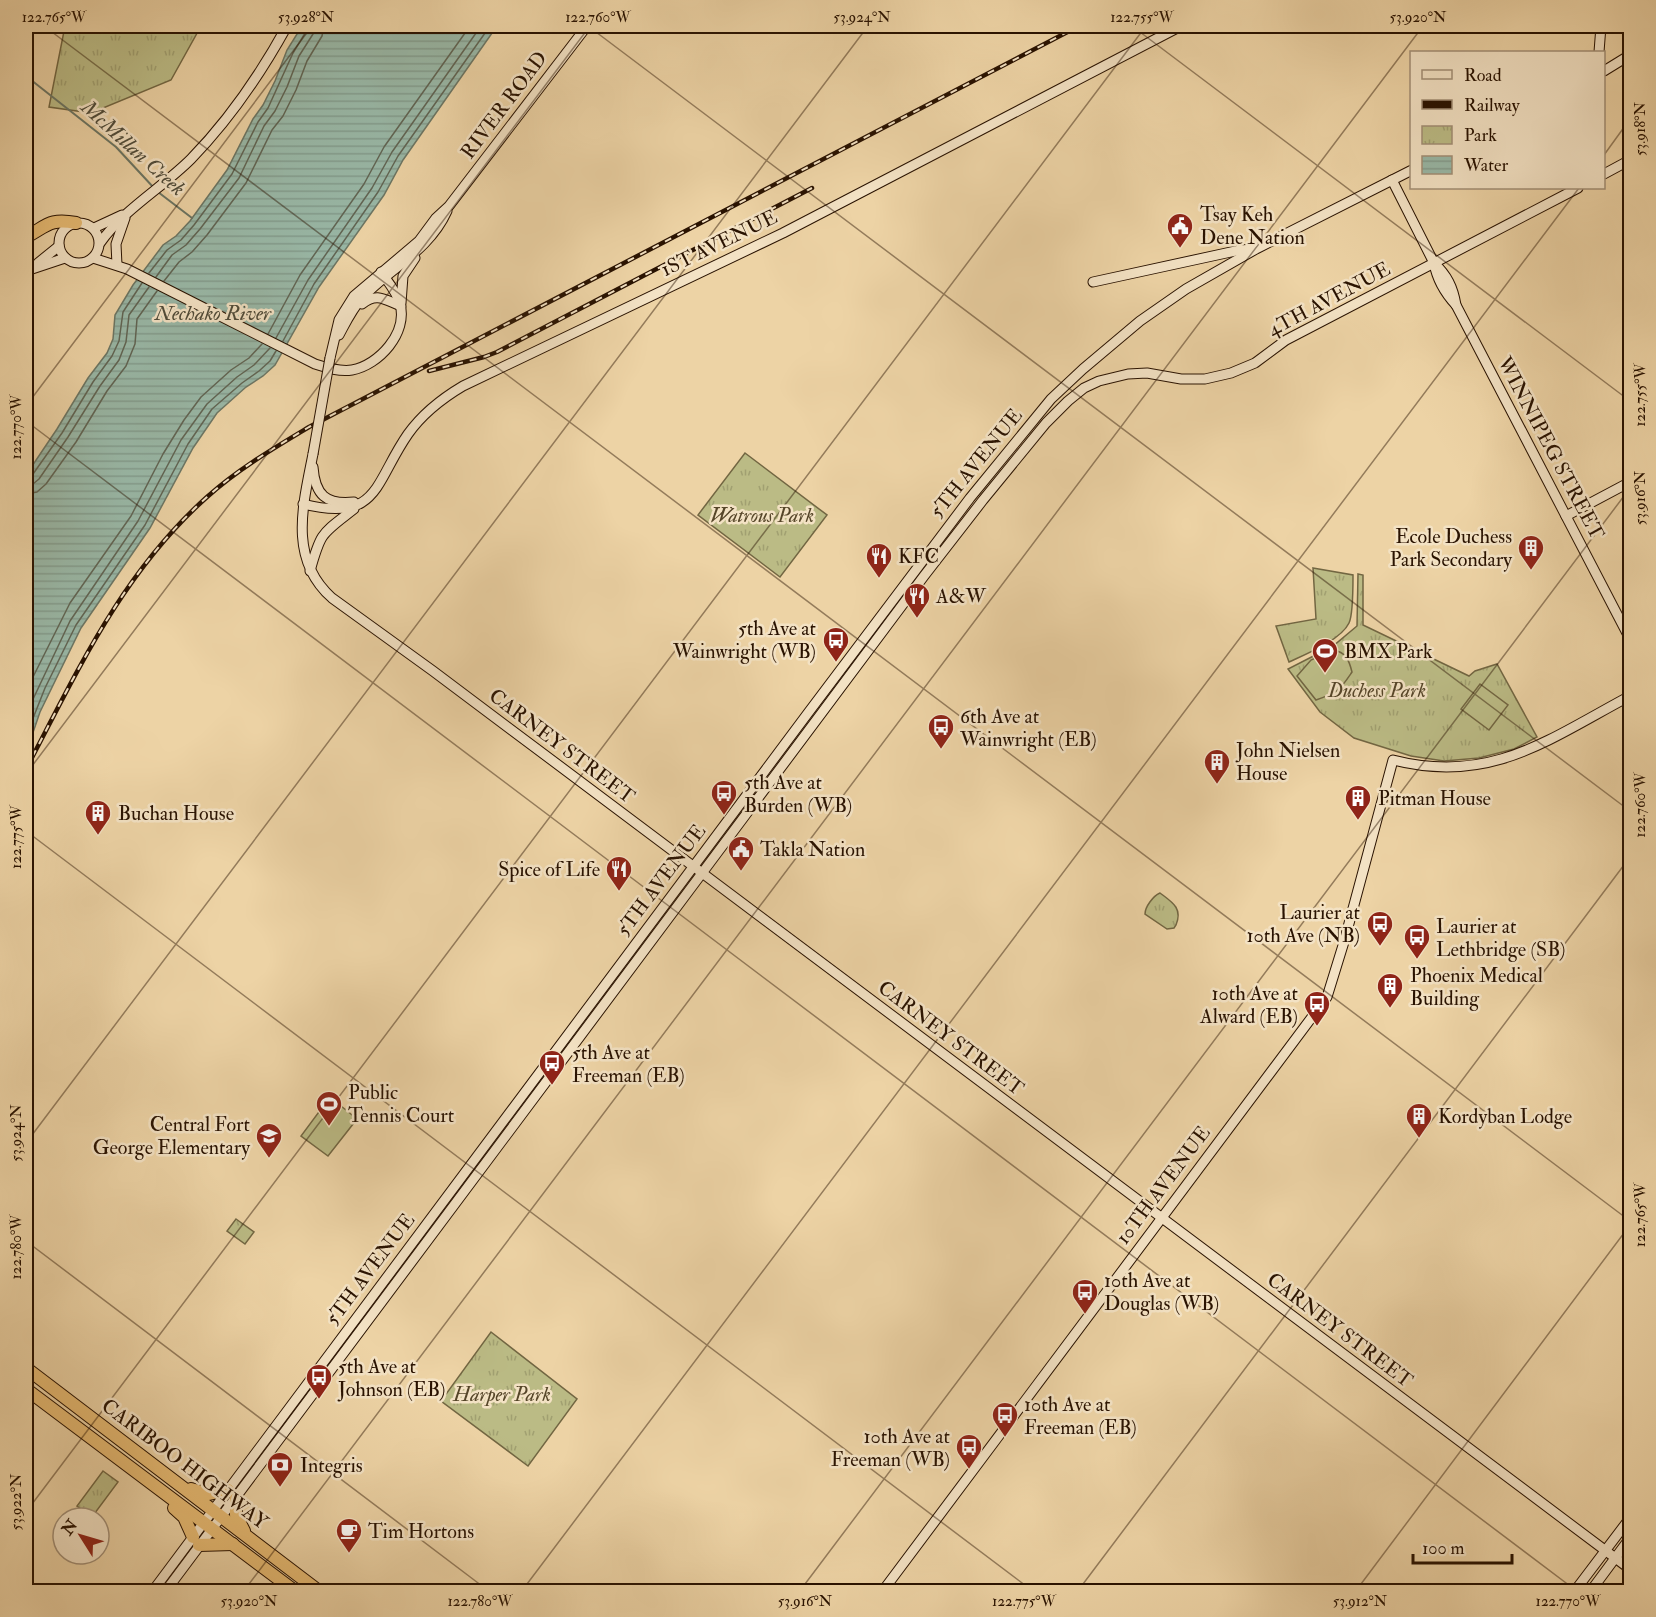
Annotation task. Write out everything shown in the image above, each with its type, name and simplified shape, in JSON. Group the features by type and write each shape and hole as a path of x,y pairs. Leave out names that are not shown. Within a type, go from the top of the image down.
{"highway":[{"path":"26,237 47,224 63,220 75,223"},
{"name":"CARIBOO HIGHWAY","path":"26,1368 181,1485 233,1545 296,1592"},
{"name":"CARIBOO HIGHWAY","path":"26,1389 90,1438 213,1520 246,1535 320,1592"},
{"path":"90,1438 121,1467 184,1517 196,1541 233,1545"},
{"path":"181,1485 209,1494 232,1493 236,1515 246,1535"},
{"path":"213,1520 306,1592"}],"main road":[{"path":"27,270 65,258 84,263 93,258 100,244 127,213 166,182 234,111 267,62 287,26"},
{"name":"RIVER ROAD","path":"334,345 352,310 383,275 419,241 436,218 449,206 587,26"},
{"name":"1ST AVENUE","path":"310,571 324,532 369,497 379,486 406,436 421,417 440,400 463,386 783,233 1181,26"},
{"path":"1599,51 1601,26"},
{"path":"1605,70 1630,55"},
{"path":"1605,173 1630,160"},
{"path":"1093,282 1240,250 1256,249 1410,171"},
{"name":"WINNIPEG STREET","path":"1392,180 1434,263 1444,272 1454,290 1456,304 1630,639"},
{"name":"4TH AVENUE","path":"1084,388 1107,378 1128,374 1147,373 1181,379 1205,379 1244,369 1286,340 1576,189"},
{"name":"RIVER ROAD","path":"303,504 339,320 363,287 422,248 442,222 449,206"},
{"path":"94,228 127,213"},
{"path":"117,265 116,244 127,213"},
{"path":"65,258 59,246 61,234 64,229 82,222 94,228 98,233 100,244 117,265"},
{"path":"27,270 59,246"},
{"path":"93,258 127,269 315,364 337,370 352,370 369,364 395,337 401,319 403,276 422,248"},
{"name":"5TH AVENUE","path":"152,1592 213,1520 693,867 970,498 1051,399 1152,311 1202,279 1231,265 1256,249"},
{"path":"383,275 396,293 401,306"},
{"path":"345,323 371,297 401,306"},
{"name":"5TH AVENUE","path":"232,1493 983,500 1046,423 1084,388"},
{"path":"312,454 314,478 319,492 329,501 342,503 362,501"},
{"path":"1566,516 1630,482"},
{"path":"303,504 340,510 362,501"},
{"name":"CARNEY STREET","path":"303,504 301,524 303,548 310,571 320,588 332,598 433,671 1630,1569"},
{"name":"10TH AVENUE","path":"882,1592 1312,1018 1330,990 1393,760 1436,768 1474,766 1500,760 1546,741 1630,696"},
{"path":"1574,1592 1630,1518"},
{"path":"1590,1592 1630,1538"},
{"name":"5TH AVENUE","path":"165,1592 196,1541"}],"green space":[{"path":"65,26 201,26 171,80 91,113 49,107"},
{"name":"Watrous Park","path":"745,453 827,515 780,577 698,515"},
{"path":"1313,568 1353,575 1349,623 1331,641 1289,662 1276,626 1316,619"},
{"name":"Duchess Park","path":"1358,574 1363,575 1363,625 1469,676 1475,671 1497,664 1537,737 1514,749 1479,758 1444,761 1411,756 1354,738 1320,712 1288,669 1333,646 1357,626"},
{"name":"BMX Park","path":"1333,650 1346,657 1352,672 1338,690 1316,700 1297,676 1311,660"},
{"path":"1480,684 1508,705 1489,730 1461,709"},
{"path":"1160,893 1177,910 1178,919 1174,928 1167,929 1145,914 1150,902"},
{"name":"Public Tennis Court","path":"330,1097 357,1119 328,1156 301,1136"},
{"path":"236,1219 254,1232 245,1244 227,1231"},
{"name":"Harper Park","path":"491,1332 577,1399 528,1466 441,1401"},
{"path":"103,1471 118,1482 100,1506 77,1506"}],"water":[{"name":"Nechako River","path":"302,26 497,26 403,160 384,195 319,287 275,365 217,413 193,448 150,528 81,628 40,712 26,753 26,475 88,378 107,353 113,339 115,315 133,285 163,245 176,236 190,221 227,170 275,81 287,50"}],"waterway":[{"name":"McMillan Creek","path":"26,76 116,147 154,188"},
{"name":"McMillan Creek","path":"158,192 192,218"}],"railway":[{"path":"26,769 84,659 126,590 177,526 207,497 244,468 309,427 1079,26"},
{"path":"429,371 497,352 812,188"}],"place":[{"name":"Tsay Keh Dene Nation","path":"1180,249"},
{"name":"Ecole Duchess Park Secondary","path":"1531,571"},
{"name":"KFC","path":"879,579"},
{"name":"A&W","path":"917,619"},
{"name":"5th Ave at Wainwright (WB)","path":"836,663"},
{"name":"BMX Park","path":"1325,674"},
{"name":"6th Ave at Wainwright (EB)","path":"941,750"},
{"name":"John Nielsen House","path":"1217,785"},
{"name":"5th Ave at Burden (WB)","path":"724,816"},
{"name":"Pitman House","path":"1358,821"},
{"name":"Buchan House","path":"98,836"},
{"name":"Takla Nation","path":"741,872"},
{"name":"Spice of Life","path":"619,892"},
{"name":"Laurier at 10th Ave (NB)","path":"1380,947"},
{"name":"Laurier at Lethbridge (SB)","path":"1417,960"},
{"name":"Phoenix Medical Building","path":"1390,1009"},
{"name":"10th Ave at Alward (EB)","path":"1317,1027"},
{"name":"5th Ave at Freeman (EB)","path":"552,1086"},
{"name":"Public Tennis Court","path":"329,1127"},
{"name":"Kordyban Lodge","path":"1419,1139"},
{"name":"Central Fort George Elementary","path":"269,1159"},
{"name":"10th Ave at Douglas (WB)","path":"1085,1315"},
{"name":"5th Ave at Johnson (EB)","path":"319,1400"},
{"name":"10th Ave at Freeman (EB)","path":"1005,1438"},
{"name":"10th Ave at Freeman (WB)","path":"969,1470"},
{"name":"Integris","path":"280,1488"},
{"name":"Tim Hortons","path":"349,1554"}]}
